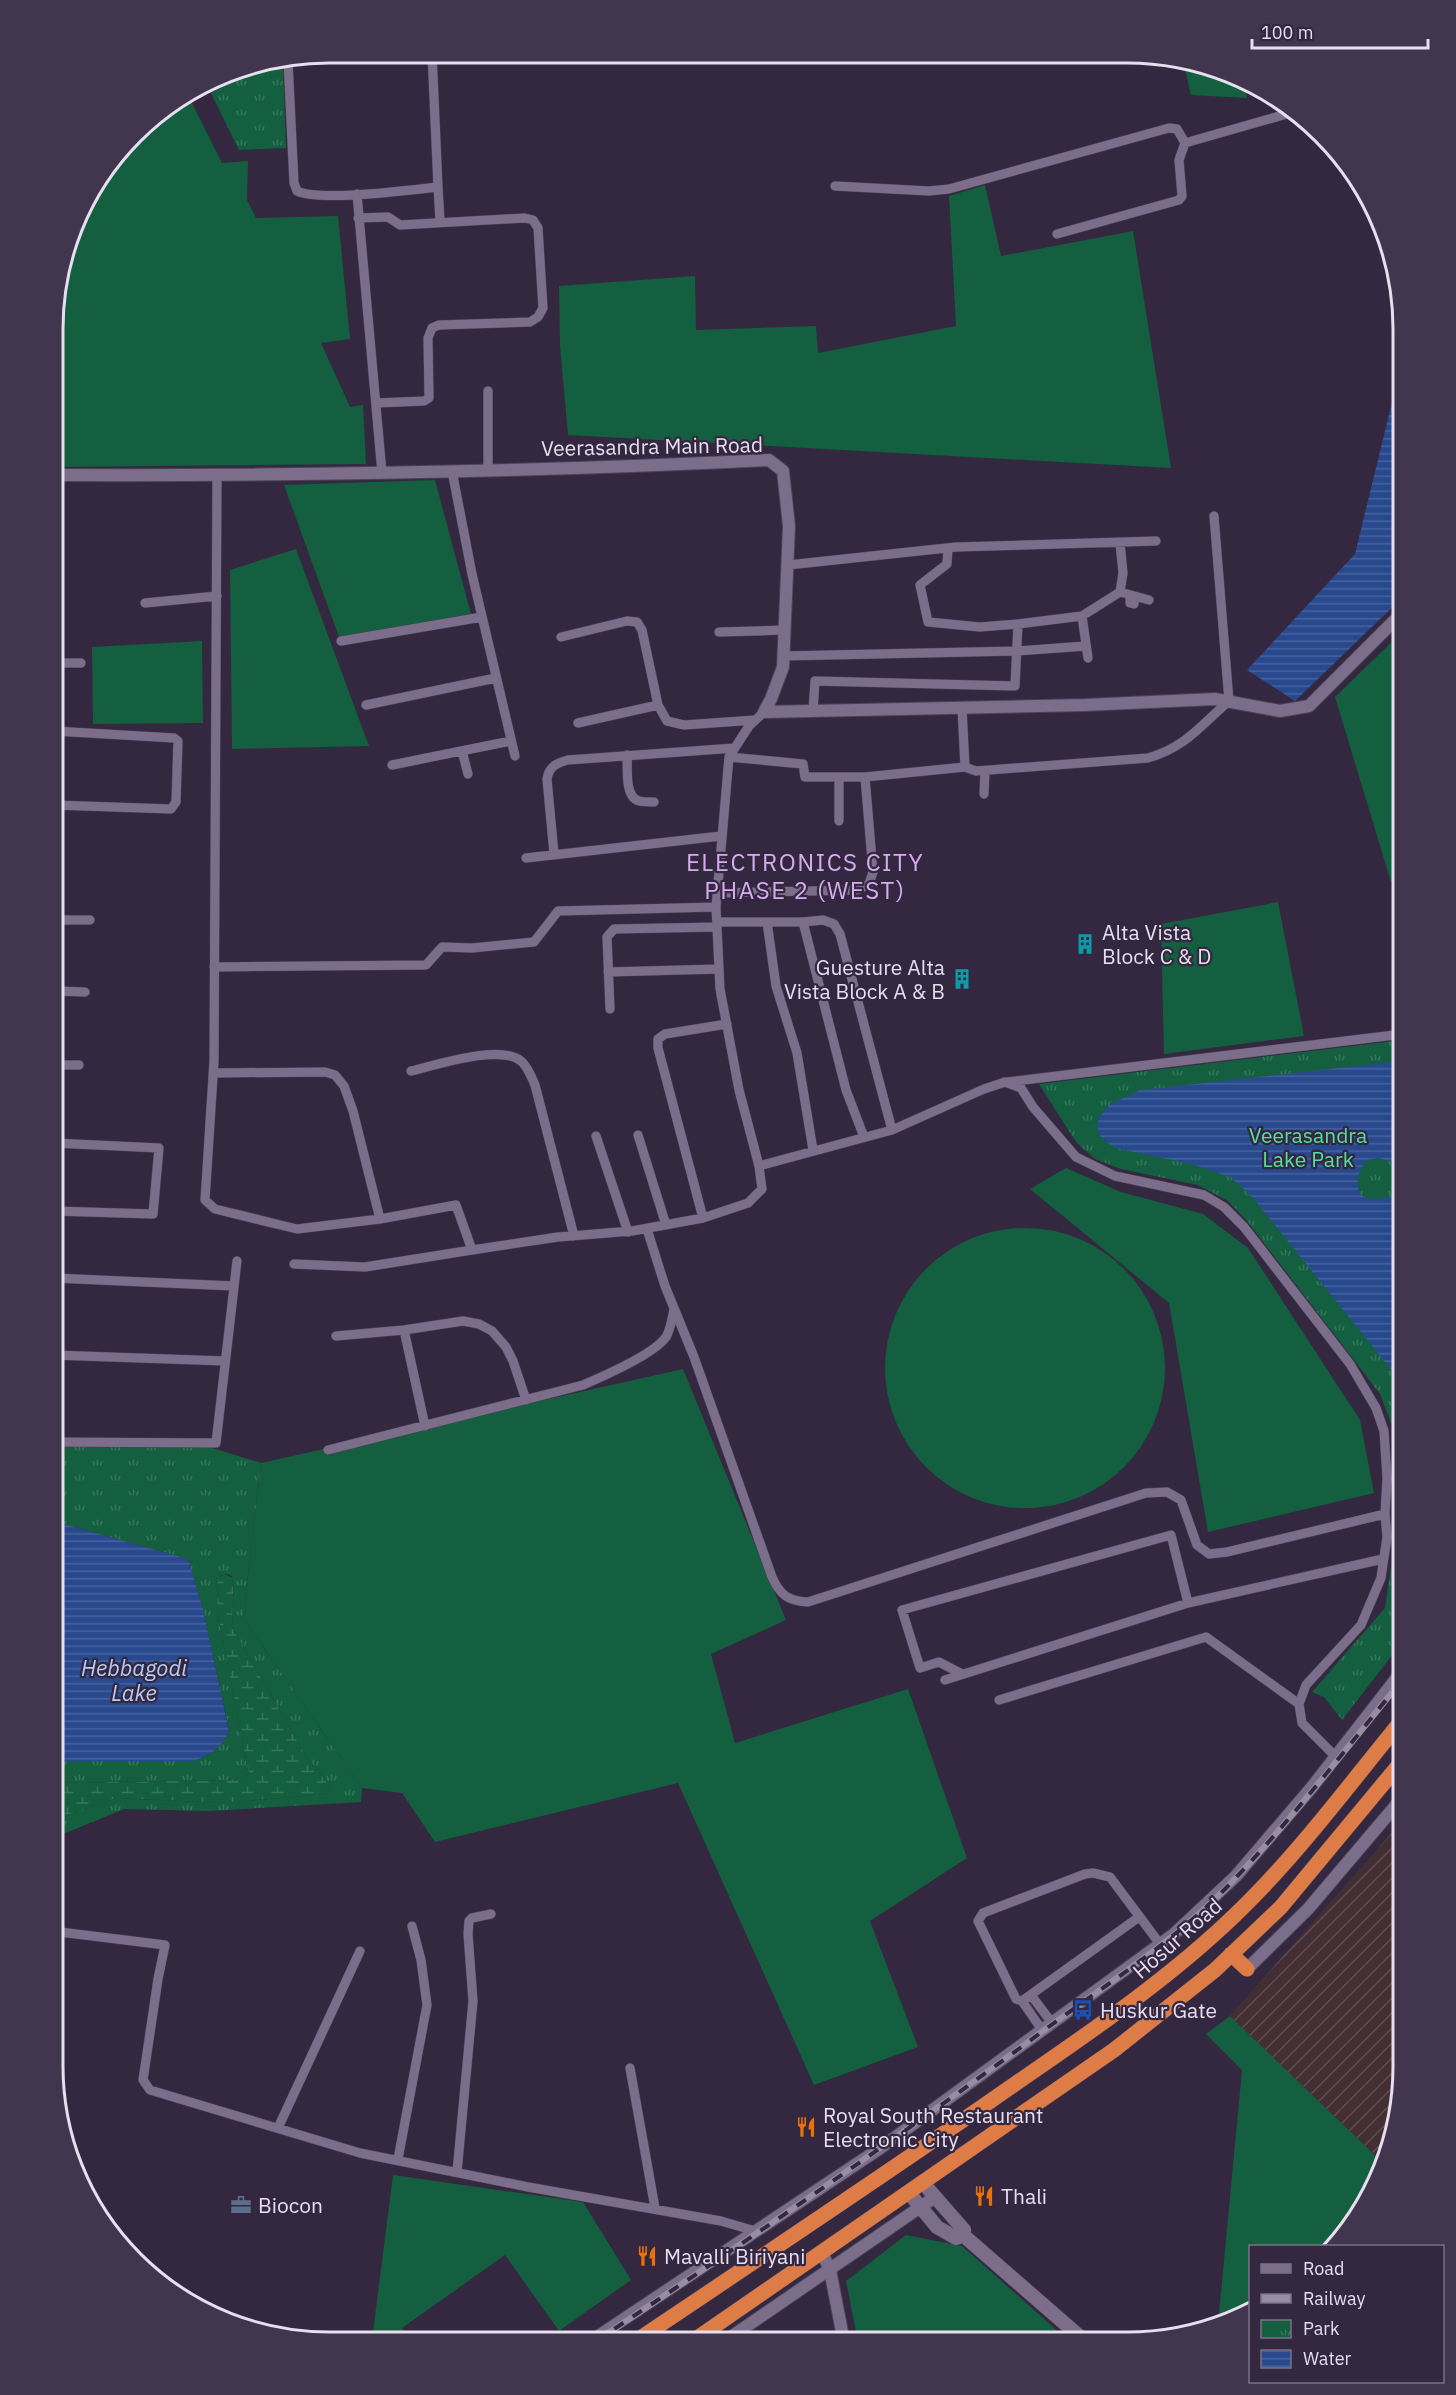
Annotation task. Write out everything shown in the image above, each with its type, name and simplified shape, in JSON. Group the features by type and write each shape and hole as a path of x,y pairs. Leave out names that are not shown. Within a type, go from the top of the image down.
{"highway":[{"name":"Hosur Road","path":"649,2332 1112,2017 1176,1968 1235,1916 1281,1867 1393,1731"},
{"path":"707,2332 1114,2050 1215,1970 1281,1907 1393,1772"},
{"path":"1231,1954 1247,1969"}],"main road":[{"path":"923,2183 964,2229 963,2235"},
{"path":"909,2193 942,2232 956,2238 963,2235"},
{"path":"963,2235 1075,2332"}],"street":[{"path":"432,63 440,222"},
{"path":"288,66 294,183 297,191 305,195 357,194 438,187"},
{"path":"1185,143 1284,115"},
{"path":"835,186 949,189 1169,128 1177,129 1185,143 1179,160 1182,196 1179,200 1057,234"},
{"path":"357,194 382,473"},
{"path":"358,218 388,217 400,225 525,218 533,220 538,228 543,308 538,317 530,322 439,325 432,328 428,338 429,398 424,401 376,403"},
{"path":"488,392 488,470"},
{"name":"Veerasandra Main Road","path":"63,474 217,476 382,473 769,460 783,471 789,526 783,667 771,699 729,757 716,907 720,989 739,1090 759,1166 762,1189 748,1203 703,1218"},
{"path":"452,471 482,617 515,756"},
{"path":"217,476 213,1073 205,1200 215,1209 297,1229 380,1219 456,1206 472,1250"},
{"path":"1214,516 1229,701"},
{"path":"788,565 948,548 1156,541"},
{"path":"1120,543 1122,573 1120,592"},
{"path":"948,548 947,564 920,585 928,622 980,627 1018,624 1082,616 1120,592 1149,600"},
{"path":"145,603 216,596"},
{"path":"1082,616 1088,658"},
{"path":"341,641 482,617"},
{"path":"561,637 627,621 637,622 642,630 657,705 667,721 675,724 813,711 1215,699 1280,711 1309,706 1393,622"},
{"path":"813,711 815,681 1015,686 1018,624"},
{"path":"719,632 785,630"},
{"path":"783,656 1017,651 1086,646"},
{"path":"63,663 81,663"},
{"path":"366,705 496,678"},
{"path":"729,757 803,764 805,777 865,777 965,767 985,771 1148,758 1180,746 1229,701"},
{"path":"578,723 657,705"},
{"path":"962,708 965,767"},
{"path":"63,732 174,738 178,741 176,802 171,809 63,805"},
{"path":"392,765 511,741"},
{"path":"554,854 547,779 548,771 555,764 568,760 735,748"},
{"path":"462,751 468,774"},
{"path":"627,755 630,791 633,798 639,801 654,802"},
{"path":"984,794 985,771"},
{"path":"839,777 840,821"},
{"path":"717,893 857,890 869,884 873,872 865,777"},
{"path":"526,858 721,837"},
{"path":"214,967 426,965 442,946 472,948 534,942 558,911 716,907"},
{"path":"63,920 90,920"},
{"path":"609,1009 607,937 614,929 829,920 840,934 892,1130"},
{"path":"767,922 776,986 796,1053 813,1150"},
{"path":"803,922 846,1090 864,1137"},
{"path":"608,972 719,969"},
{"path":"63,991 85,992"},
{"path":"294,1264 365,1268 574,1236 628,1232 703,1218 658,1048 658,1039 664,1034 727,1024"},
{"path":"759,1166 892,1130 1005,1082 1393,1035"},
{"path":"411,1071 478,1055 505,1055 519,1059 528,1068 535,1085 574,1236"},
{"path":"63,1065 79,1065"},
{"path":"213,1073 325,1072 335,1076 344,1086 353,1111 380,1219"},
{"path":"1005,1082 1021,1088 1033,1107 1076,1157 1115,1176 1204,1195 1224,1207 1244,1227 1350,1364 1376,1408 1384,1431 1387,1478 1385,1514 1387,1537 1381,1578 1361,1625 1306,1685 1299,1704 1302,1723 1336,1757"},
{"path":"638,1135 666,1225"},
{"path":"596,1136 628,1232"},
{"path":"63,1144 159,1149 153,1214 63,1211"},
{"path":"647,1229 772,1577 784,1597 808,1602 1146,1493 1167,1492 1180,1500 1197,1545 1209,1554 1227,1552 1385,1514"},
{"path":"63,1442 216,1443 237,1261"},
{"path":"63,1278 234,1286"},
{"path":"328,1450 584,1385 621,1367 659,1344 669,1330 674,1309"},
{"path":"336,1336 404,1330 463,1321 479,1324 492,1331 506,1347 513,1360 526,1400"},
{"path":"404,1330 425,1426"},
{"path":"63,1355 225,1361"},
{"path":"962,1674 939,1662 920,1668 902,1610 1171,1535 1188,1603"},
{"path":"945,1680 1188,1603 1383,1559"},
{"path":"999,1700 1206,1637 1299,1704"},
{"path":"604,2332 879,2149 1174,1934 1236,1876 1336,1757 1393,1683"},
{"path":"1247,1969 1308,1909 1393,1809"},
{"path":"1047,2027 1022,2001 1016,1999 978,1921 983,1913 1093,1872 1110,1877 1161,1944"},
{"path":"457,2172 474,2001 468,1934 469,1921 472,1918 491,1914"},
{"path":"1022,2001 1140,1917"},
{"path":"398,2159 427,2005 421,1960 412,1926"},
{"path":"63,1932 165,1945 143,2080 150,2090 360,2153 528,2187 721,2221 755,2231"},
{"path":"278,2128 360,1951"},
{"path":"1031,1995 1047,2027"},
{"path":"630,2068 655,2208"},
{"path":"738,2332 935,2197"},
{"path":"822,2253 830,2270 842,2332"}],"shaded area":[{"path":"1393,1831 1393,2066 1391,2101 1377,2157 1230,2016"}],"green space":[{"path":"283,67 286,148 239,150 211,93 243,77"},
{"path":"1185,69 1213,77 1245,90 1247,98 1191,95"},
{"path":"191,102 222,163 248,161 247,200 256,218 338,216 350,339 321,343 350,407 363,405 366,464 63,467 65,294 77,243 90,211 118,167 154,129"},
{"path":"985,185 1001,256 1133,231 1171,468 568,435 560,346 559,286 695,276 696,330 816,326 818,353 956,326 949,196"},
{"path":"435,480 471,614 339,637 284,485"},
{"path":"296,549 369,746 232,749 230,570"},
{"path":"202,641 203,723 93,724 92,647"},
{"path":"1393,641 1393,881 1391,882 1335,697"},
{"path":"1278,902 1304,1036 1164,1054 1161,924"},
{"name":"Veerasandra Lake Park","path":"1393,1041 1393,1428 1380,1394 1247,1221 1228,1201 1198,1185 1121,1169 1095,1159 1076,1142 1039,1084"},
{"path":"1066,1168 1121,1192 1203,1214 1248,1248 1360,1420 1374,1493 1208,1532 1169,1303 1030,1189"},
{"path":"1011,1228 1039,1228 1079,1238 1091,1244 1114,1260 1133,1279 1155,1314 1165,1354 1165,1382 1155,1422 1142,1446 1124,1467 1103,1485 1079,1498 1039,1508 1011,1508 971,1498 947,1485 926,1467 908,1446 891,1409 885,1382 885,1354 895,1314 908,1290 926,1269 947,1251 984,1234"},
{"path":"683,1369 786,1620 711,1654 735,1743 908,1689 967,1858 870,1921 918,2047 814,2085 678,1783 435,1842 402,1793 362,1788 243,1618 261,1463"},
{"path":"63,1446 212,1448 261,1463 243,1618 362,1788 361,1802 209,1811 124,1809 63,1834 63,1817 117,1798 222,1803 330,1794 326,1781 306,1756 232,1627 234,1578 228,1574 218,1578 217,1609 249,1775 230,1780 63,1783 63,1761 193,1761 215,1750 223,1741 229,1730 203,1609 188,1559 63,1524"},
{"name":"Veerasandra Lake Park","path":"1393,1553 1393,1654 1342,1720 1324,1697 1312,1692 1385,1608"},
{"path":"224,1574 234,1578 232,1627 306,1756 326,1781 330,1794 222,1803 117,1798 63,1817 63,1783 230,1780 249,1775 217,1609 218,1578"},
{"path":"1230,2016 1377,2157 1366,2184 1348,2214 1323,2245 1249,2245 1249,2303 1219,2316 1242,2070 1206,2034"},
{"path":"393,2175 583,2202 631,2280 559,2331 505,2255 402,2328 405,2332 373,2332"},
{"path":"906,2235 962,2246 1059,2332 856,2332 846,2281"}],"water":[{"path":"1393,398 1393,607 1295,701 1247,670 1355,554"},
{"path":"1393,1062 1393,1162 1378,1158 1367,1160 1359,1172 1357,1181 1361,1195 1371,1199 1393,1196 1393,1372 1253,1198 1232,1178 1195,1165 1115,1148 1101,1138 1097,1127 1099,1117 1111,1104 1140,1090"},
{"name":"Hebbagodi Lake","path":"63,1524 188,1559 203,1609 229,1731 223,1742 210,1754 193,1761 63,1761"}],"railway":[{"path":"609,2332 877,2150 1137,1963 1183,1927 1226,1888 1272,1838 1393,1691"}],"place":[{"name":"Alta Vista Block C & D","path":"1085,944"},
{"name":"Guesture Alta Vista Block A & B","path":"962,979"},
{"name":"Huskur Gate","path":"1083,2010"},
{"name":"Royal South Restaurant Electronic City","path":"806,2127"},
{"name":"Thali","path":"984,2196"},
{"name":"Biocon","path":"241,2205"},
{"name":"Mavalli Biriyani","path":"647,2256"}],"district":[{"name":"ELECTRONICS CITY PHASE 2 (WEST)","path":"805,876"}]}
